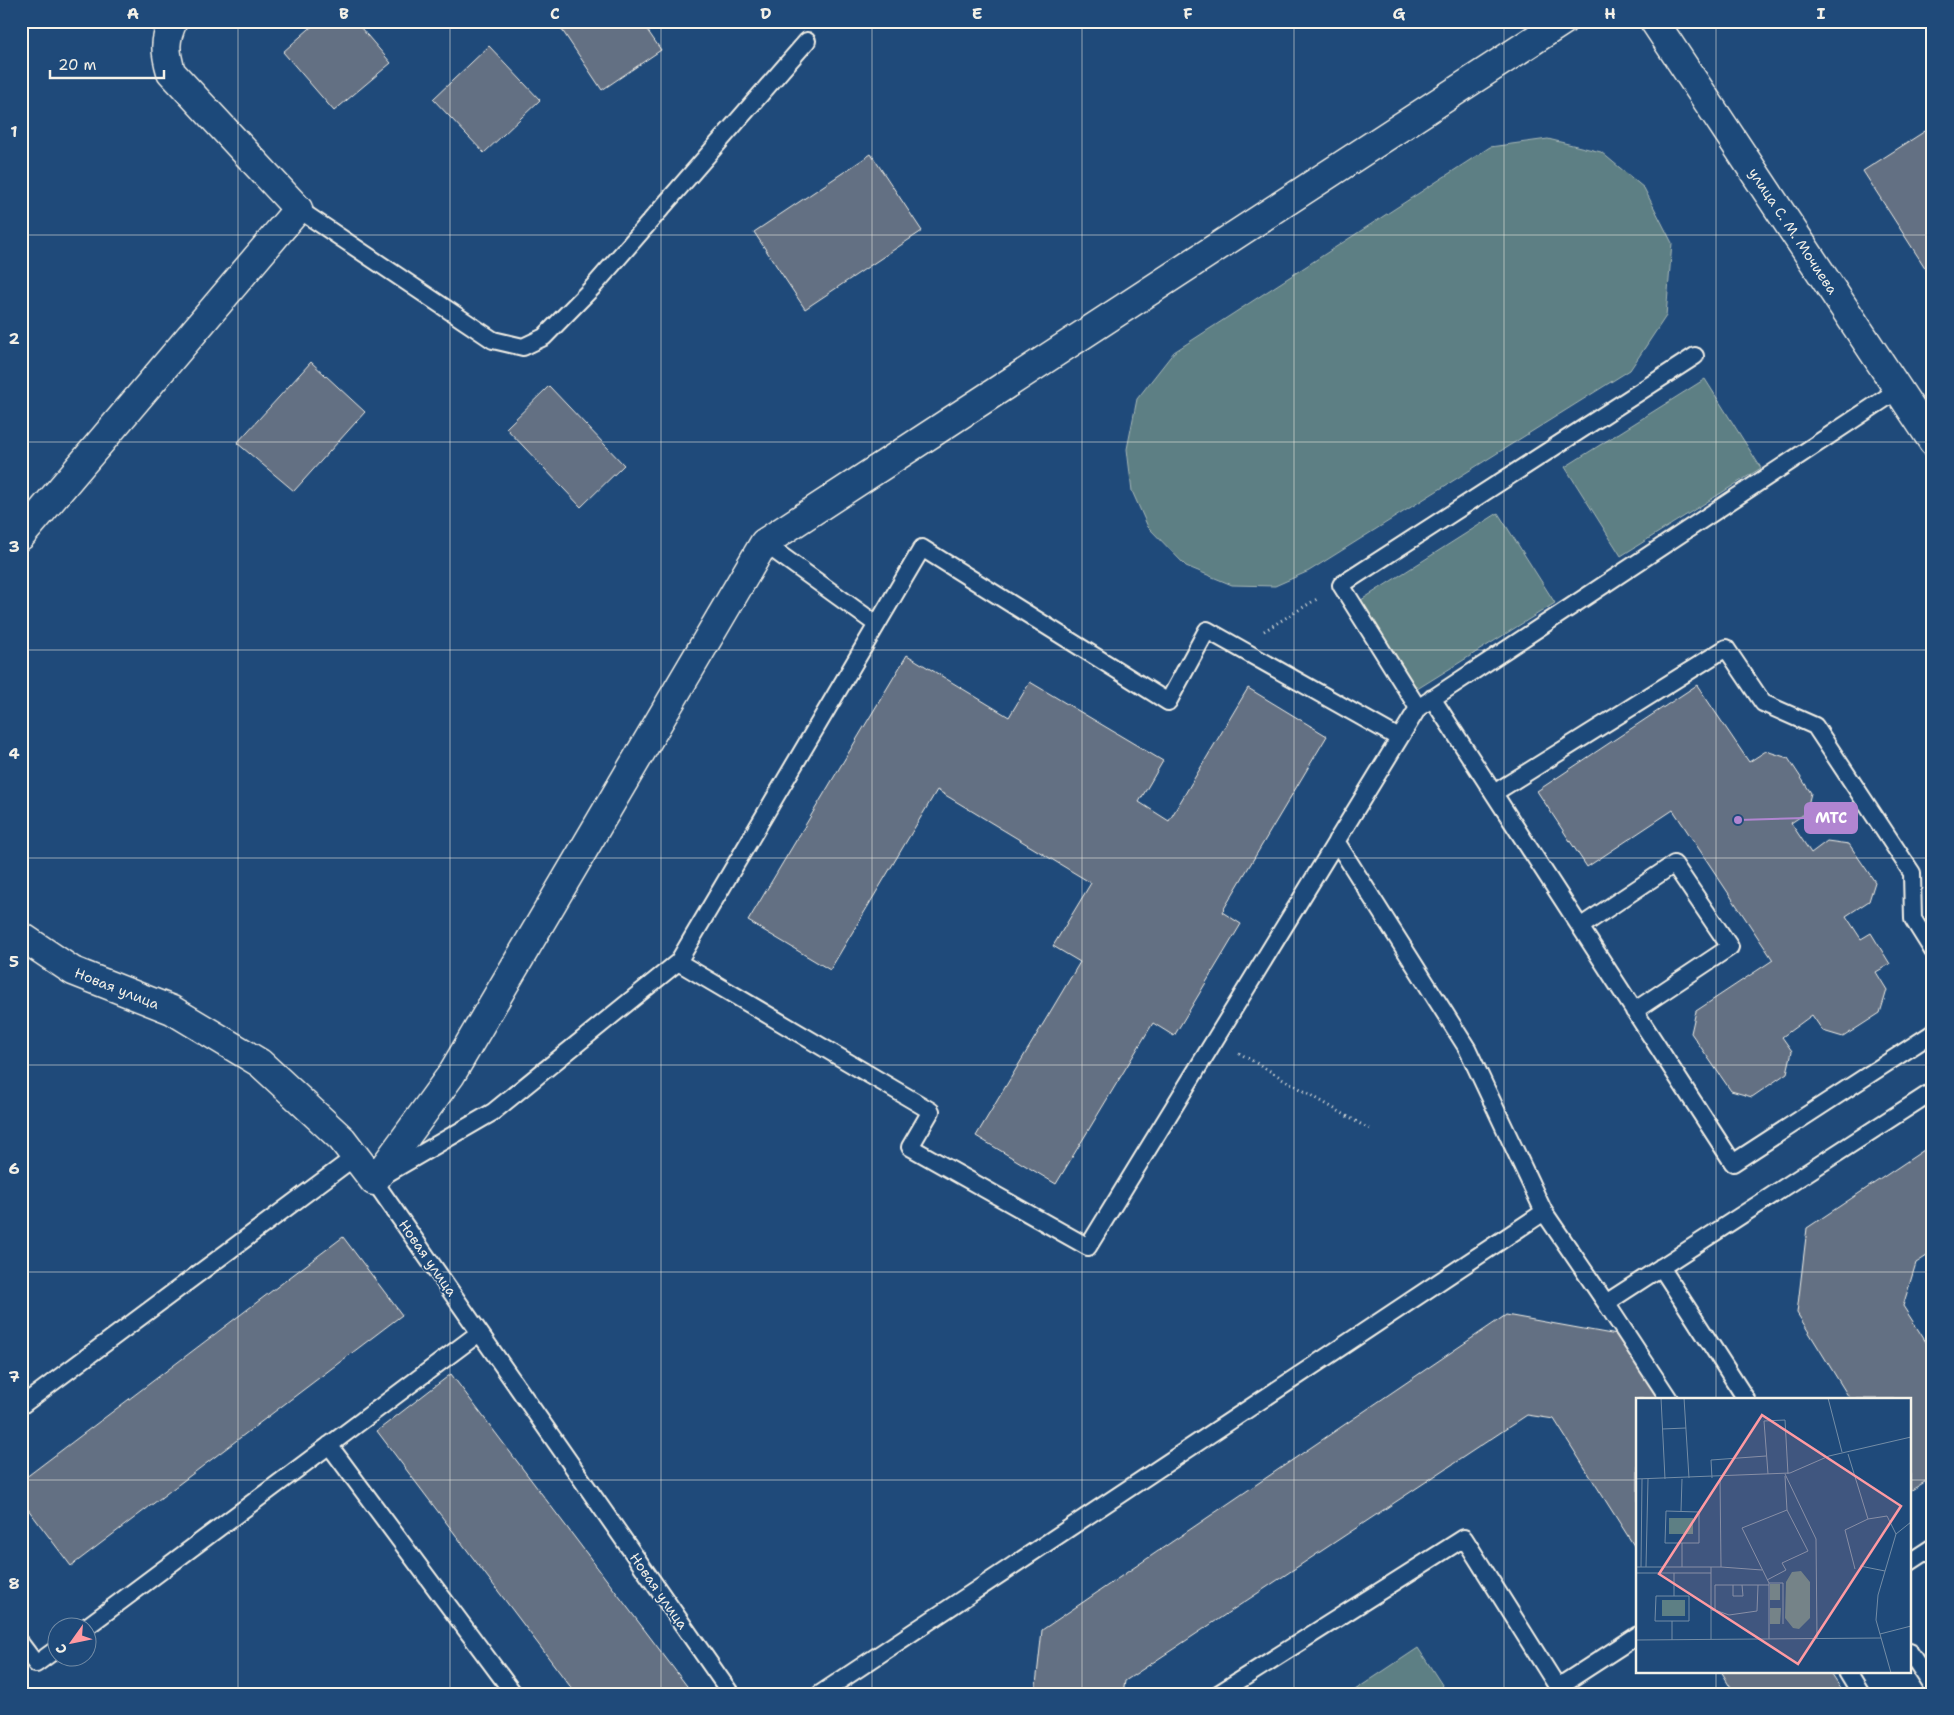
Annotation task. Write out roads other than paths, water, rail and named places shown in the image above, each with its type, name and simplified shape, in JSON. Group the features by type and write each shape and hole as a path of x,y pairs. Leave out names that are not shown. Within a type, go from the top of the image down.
{"street":[{"path":"21,536 298,209 171,72 166,54 166,36 173,21"},
{"path":"374,1181 451,1075 764,543 1563,21"},
{"name":"улица С. М. Мочиева","path":"1654,21 1933,442"},
{"name":"Новая улица","path":"21,936 73,971 172,1010 260,1063 342,1139 374,1181"}],"lane":[{"path":"298,209 493,340 523,347 544,337 592,287 807,41"},
{"path":"1418,708 1341,585 1694,356"},
{"path":"678,962 931,1111 910,1147 1088,1246 1418,708 1898,390"},
{"path":"764,543 876,624"},
{"path":"374,1181 493,1112 678,962 922,548 1168,702 1207,630 1399,738"},
{"path":"1494,794 1726,648 1763,703 1815,726 1912,873 1913,919 1933,951"},
{"path":"1432,698 1733,1163 1933,1033"},
{"path":"1336,841 1467,1048 1544,1212 1668,1398"},
{"path":"1580,927 1674,864 1730,947 1634,1011"},
{"path":"1606,1303 1933,1091"},
{"path":"21,1406 356,1156"},
{"name":"Новая улица","path":"374,1181 731,1694"},
{"path":"820,1694 1544,1212"},
{"path":"1661,1267 1745,1398"},
{"path":"98,1618 479,1332"},
{"path":"329,1445 514,1694"},
{"path":"1218,1694 1464,1538 1560,1690 1636,1636"},
{"path":"1912,1561 1933,1546"},
{"path":"21,1644 36,1664 48,1655"},
{"path":"1912,1655 1933,1687"},
{"path":"1848,1672 1862,1694"}],"place":[{"name":"МТС","path":"1738,820"}]}
